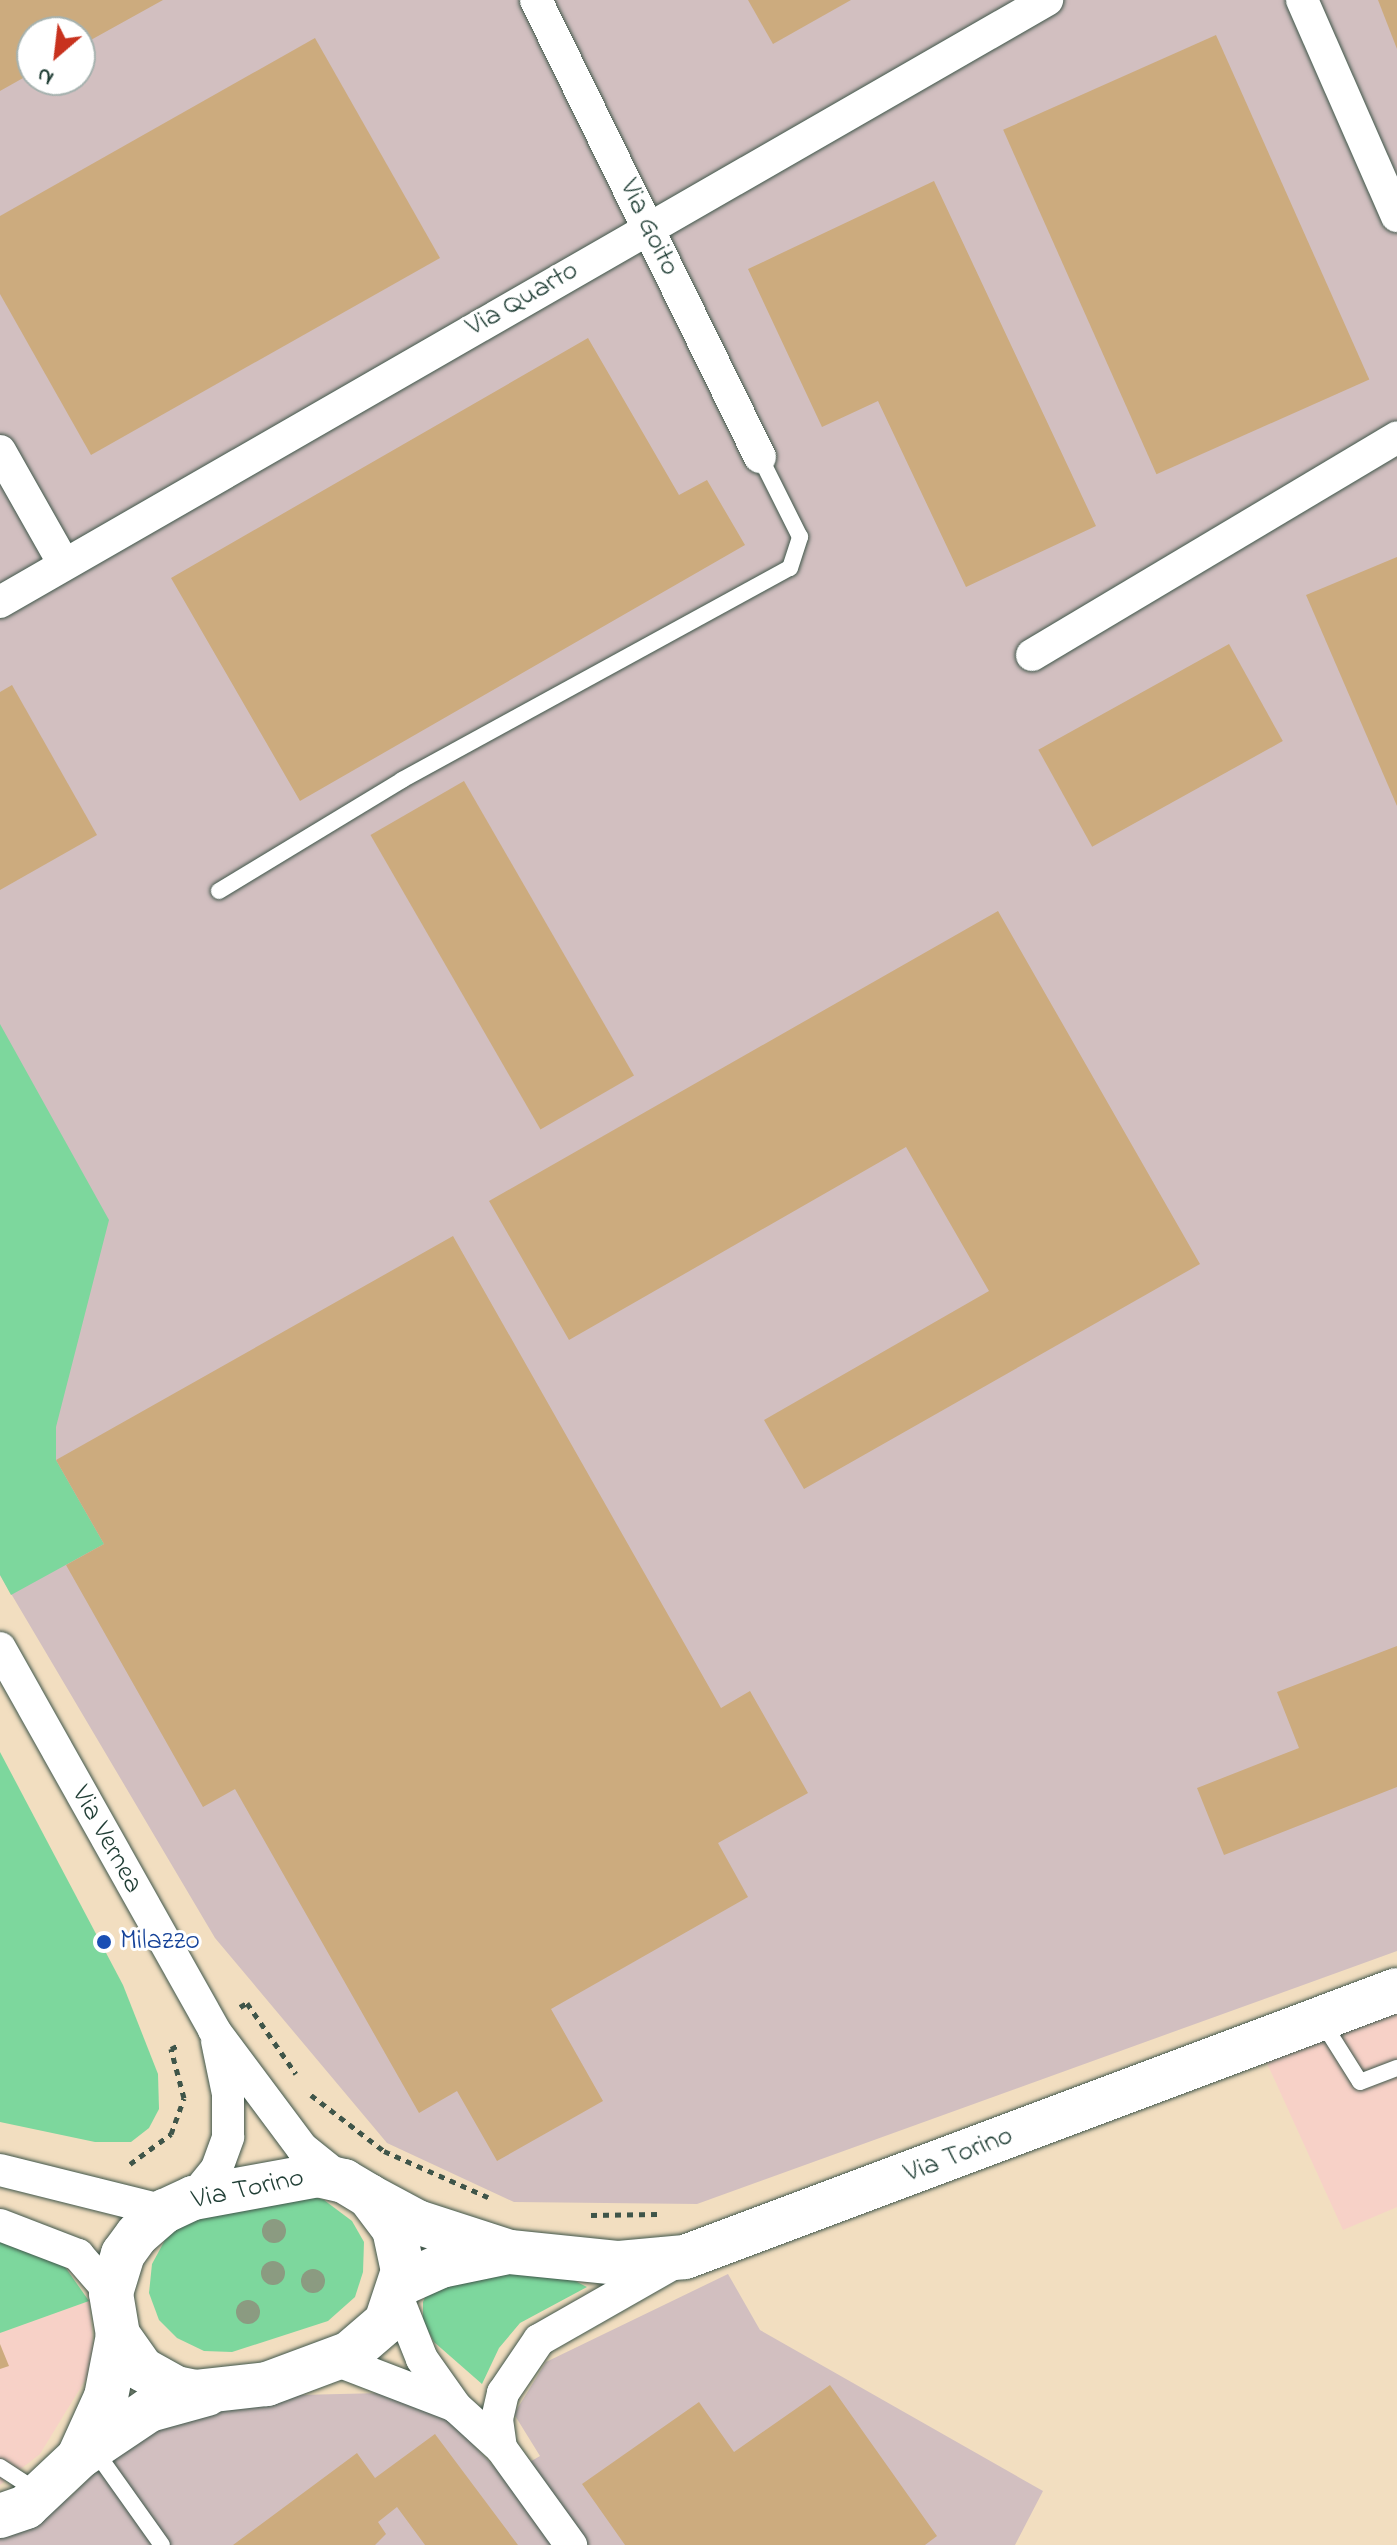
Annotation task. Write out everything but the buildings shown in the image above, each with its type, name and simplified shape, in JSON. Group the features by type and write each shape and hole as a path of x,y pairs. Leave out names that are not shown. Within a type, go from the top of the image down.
{"main road":[{"name":"Via Torino","path":"510,2252 619,2263 685,2257 1397,1990"},
{"name":"Via Torino","path":"86,2448 106,2397 123,2254 179,2205 292,2176 356,2189"},
{"path":"356,2189 417,2222 510,2252"},
{"path":"115,2314 142,2369 158,2380 196,2392 267,2384 365,2344 386,2322 399,2291 401,2250 394,2229 356,2189"},
{"path":"399,2291 441,2266 510,2252"},
{"path":"0,2516 42,2493 86,2448 149,2410 217,2391"}],"street":[{"name":"Via Goito","path":"536,0 760,457"},
{"name":"Via Quarto","path":"0,602 1047,0"},
{"path":"1302,0 1397,216"},
{"path":"1032,655 1397,437"},
{"path":"0,451 64,564"},
{"name":"Via Vernea","path":"0,1648 214,2030"},
{"path":"214,2030 302,2148 356,2189"},
{"path":"0,2170 179,2205 217,2168 228,2137 228,2094 214,2030"},
{"path":"0,2225 78,2255 115,2314"},
{"path":"501,2448 497,2419 503,2393 539,2340 685,2257"},
{"path":"399,2291 422,2359 456,2407 501,2448 571,2545"},
{"path":"333,2359 456,2407"}],"lane":[{"path":"219,891 402,780 790,568 800,537 760,457"},
{"path":"1320,2018 1360,2082 1397,2068"},
{"path":"86,2448 162,2545"},
{"path":"0,2467 42,2493"}],"shaded area":[{"path":"0,0 1397,0 1397,1951 697,2204 514,2202 387,2143 215,1938 0,1575"},
{"path":"1397,2009 1397,2207 1343,2230 1266,2061"},
{"path":"728,2274 760,2330 1043,2491 1015,2545 0,2545 0,2535 69,2498 143,2425 297,2395 383,2393 443,2413 504,2477 540,2456 514,2414 546,2362"},
{"path":"89,2301 95,2364 40,2454 0,2485 0,2333"}],"green space":[{"path":"0,1024 109,1220 56,1427 56,1460 104,1544 11,1595 0,1575"},
{"path":"0,1752 123,1985 158,2074 159,2109 149,2128 131,2142 95,2142 0,2122"},
{"path":"291,2190 324,2200 352,2221 364,2242 363,2272 355,2297 328,2321 232,2352 204,2351 177,2338 159,2320 149,2293 152,2264 165,2240 182,2222"},
{"path":"0,2237 63,2264 89,2301 0,2333"},
{"path":"510,2271 571,2279 587,2287 520,2323 499,2348 482,2384 434,2342 423,2321 423,2302 428,2290"}],"place":[{"name":"Milazzo","path":"104,1942"}]}
